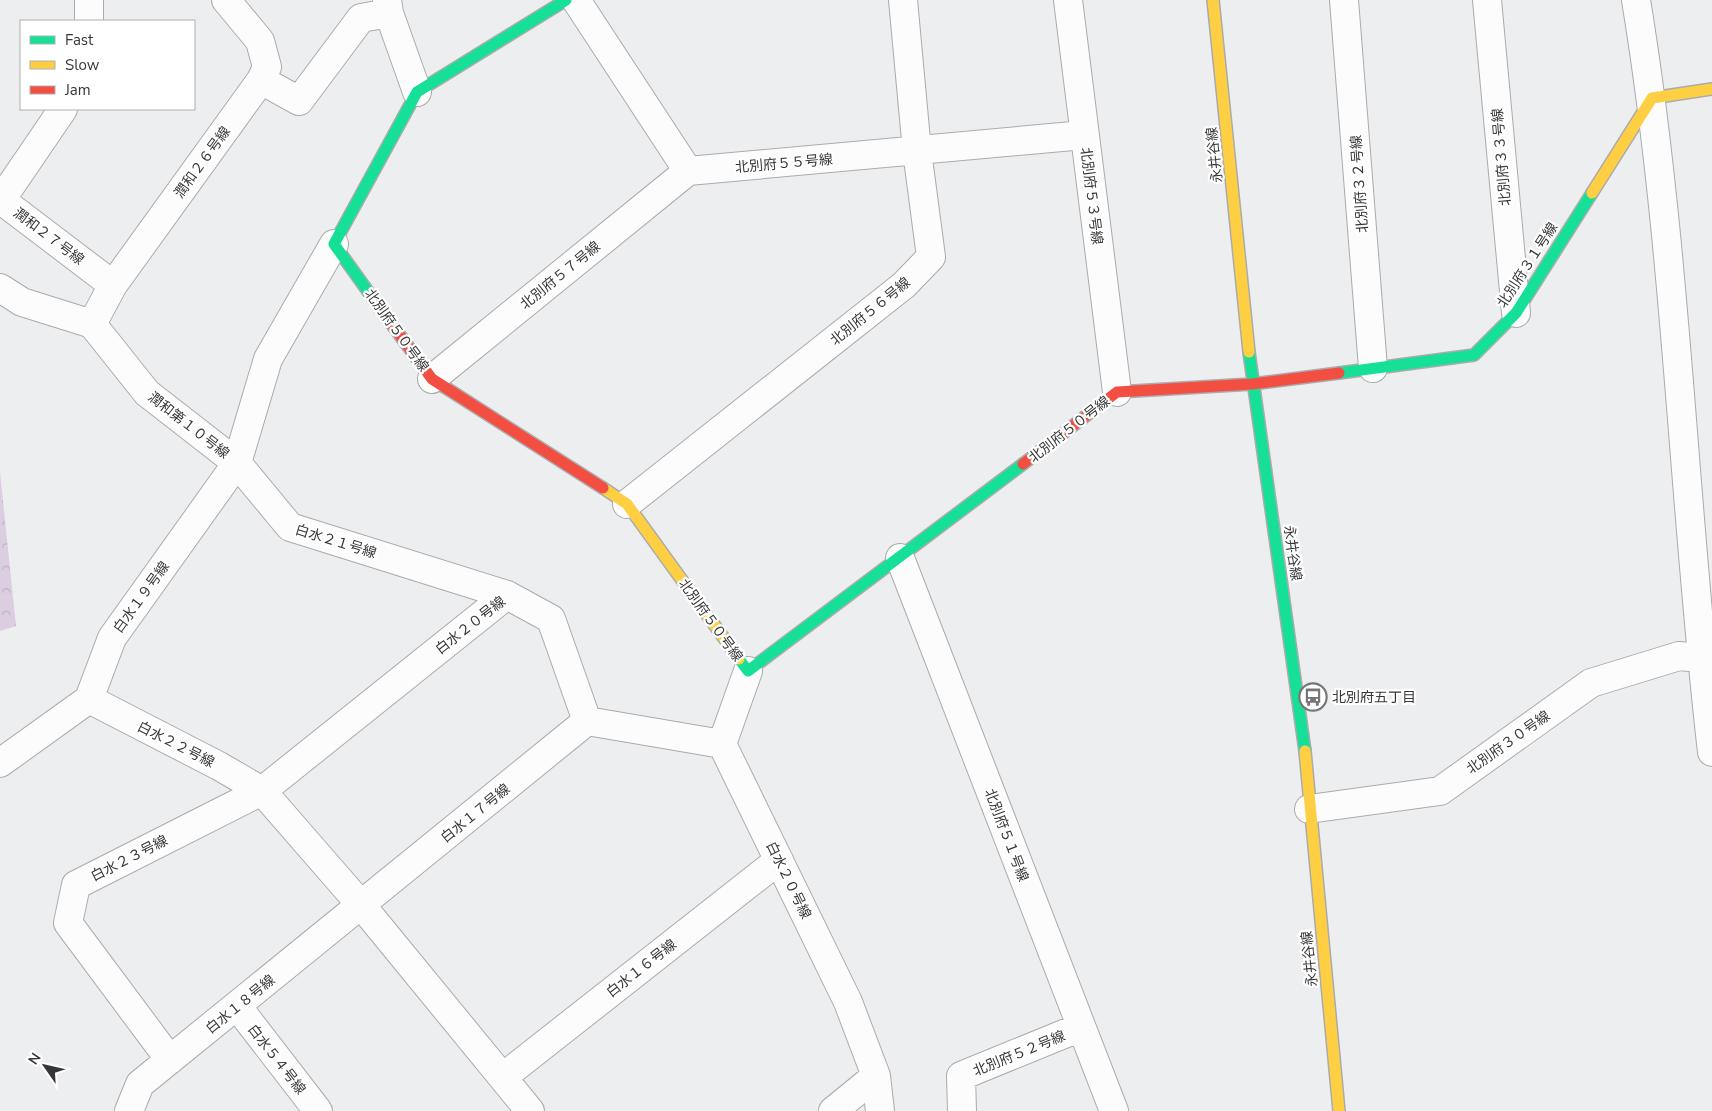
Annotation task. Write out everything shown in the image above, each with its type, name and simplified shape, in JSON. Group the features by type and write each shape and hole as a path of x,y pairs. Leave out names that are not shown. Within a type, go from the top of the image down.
{"street":[{"path":"89,0 89,20"},
{"name":"潤和２６号線","path":"92,324 113,285 261,80 267,67 260,41 226,0"},
{"path":"237,463 268,359 334,244 417,92 566,0"},
{"path":"576,0 688,171"},
{"name":"北別府５６号線","path":"627,504 904,285 931,257 917,151 903,0"},
{"name":"北別府５３号線","path":"1068,0 1117,392"},
{"name":"永井谷線","path":"1214,0 1252,384 1304,737 1309,809 1339,1111"},
{"name":"北別府３２号線","path":"1344,0 1373,368"},
{"name":"北別府３３号線","path":"1487,0 1516,313"},
{"path":"1636,0 1652,98 1687,466 1701,658 1712,752"},
{"path":"261,80 299,101 360,18 388,7 417,92"},
{"path":"1652,98 1712,89"},
{"name":"北別府３１号線","path":"1252,384 1474,355 1516,313 1652,98"},
{"name":"潤和２７号線","path":"62,110 1,200 113,285"},
{"name":"北別府５５号線","path":"688,171 1084,135"},
{"name":"北別府５７号線","path":"432,379 688,171"},
{"name":"北別府５０号線","path":"334,244 432,379 627,504 748,671 900,558 1117,392 1252,384"},
{"path":"0,288 22,302 92,324"},
{"name":"潤和第１０号線","path":"92,324 148,394 237,463"},
{"name":"白水２１号線","path":"237,463 290,527 507,595"},
{"name":"白水１９号線","path":"89,699 112,638 237,463"},
{"name":"北別府５１号線","path":"900,558 1114,1111"},
{"name":"白水２０号線","path":"262,791 507,595 551,619 587,721"},
{"name":"北別府３０号線","path":"1309,809 1440,791 1591,683 1679,656 1701,658"},
{"path":"587,721 722,744 748,671"},
{"path":"0,763 89,699"},
{"name":"白水２２号線","path":"89,699 262,791"},
{"name":"白水１７号線","path":"362,906 587,721"},
{"name":"白水２０号線","path":"722,744 848,1002 876,1076 880,1111"},
{"path":"262,791 362,906 530,1111"},
{"name":"白水２３号線","path":"170,1060 68,923 76,885 262,791"},
{"name":"白水１６号線","path":"503,1077 779,860"},
{"name":"白水１８号線","path":"129,1111 140,1084 362,906"},
{"name":"白水５４号線","path":"237,1006 318,1111"},
{"name":"北別府５２号線","path":"962,1111 961,1076 1081,1027"},
{"path":"833,1111 876,1076"}],"green space":[{"path":"0,472 16,626 0,631"}],"traffic: fast":[{"path":"372,297 334,244 417,92 566,0"},
{"path":"1339,373 1474,355 1516,313 1592,193"},
{"path":"1249,352 1305,751"},
{"path":"739,659 748,671 1023,464"}],"traffic: slow":[{"path":"1213,0 1249,352"},
{"path":"1592,193 1652,98 1712,89"},
{"path":"603,488 627,504 739,659"},
{"path":"1305,751 1339,1111"}],"traffic: jam":[{"path":"372,297 432,379 603,488"},
{"path":"1023,464 1117,392 1252,384 1339,373"}],"place":[{"name":"北別府五丁目","path":"1313,697"}]}
